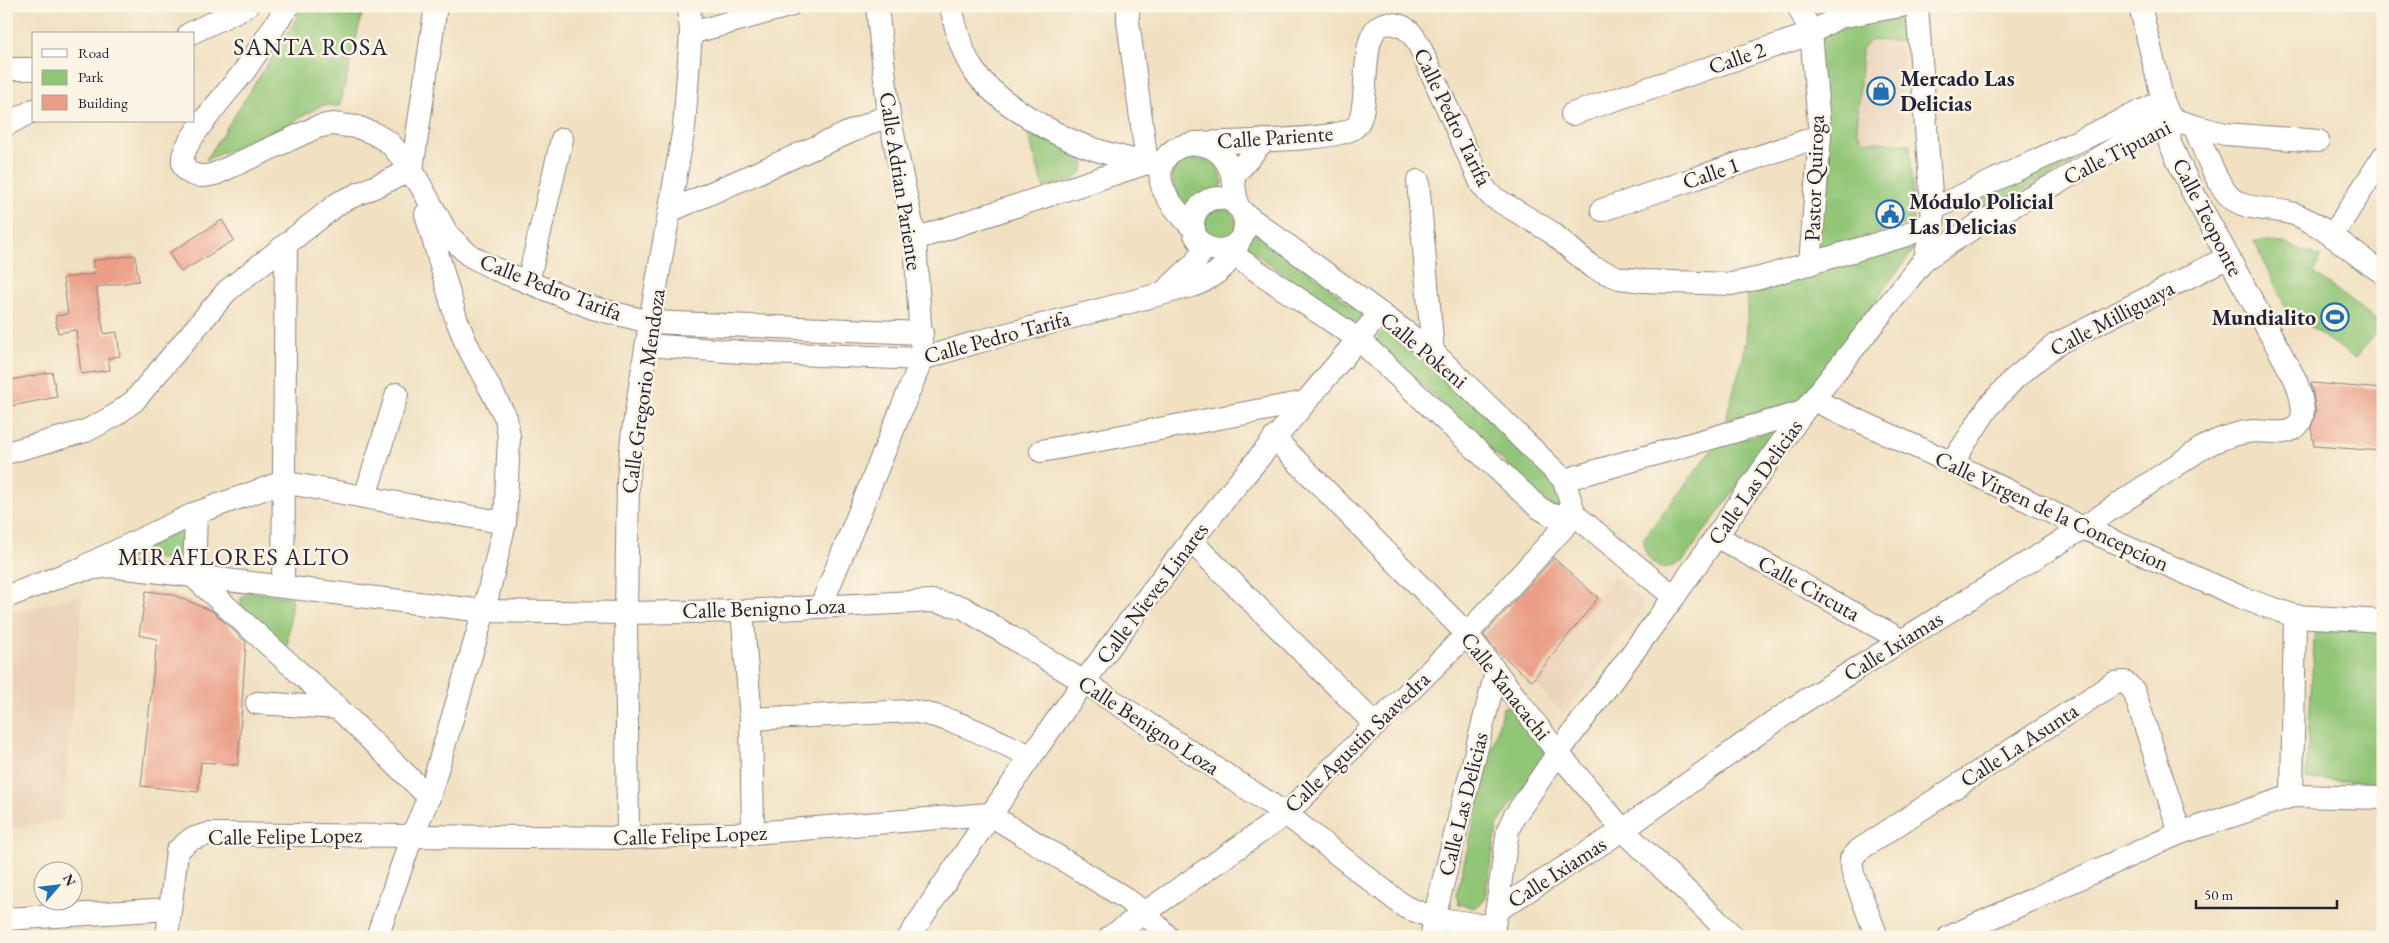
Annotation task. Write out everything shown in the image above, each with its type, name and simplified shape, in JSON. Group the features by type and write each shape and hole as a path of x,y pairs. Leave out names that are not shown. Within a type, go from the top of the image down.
{"street":[{"path":"193,32 247,6"},
{"name":"Calle Pedro Tarifa","path":"288,6 245,69 195,135 183,156 184,168 190,175 203,178 215,174 317,127 332,124 357,128 373,133 390,142 412,170 448,235 468,255 496,269 593,308 650,322 922,333"},
{"path":"377,937 412,836 429,797 484,611 505,523 508,437 506,418 466,343 456,318 412,170 436,6"},
{"name":"Calle Gregorio Mendoza","path":"628,838 626,613 628,480 632,438 650,322 684,128 691,33 689,6"},
{"path":"691,33 789,6"},
{"name":"Calle Adrian Pariente","path":"821,606 922,359 922,333 915,239 889,115 877,6"},
{"path":"952,6 962,42 974,70 993,92 1021,112 1064,136 1094,149 1154,164"},
{"name":"Calle Pokeni","path":"1128,6 1128,21 1154,164 1165,192 1220,244 1358,339 1538,507 1551,516 1575,515 1564,480 1433,352 1225,198 1208,200 1196,212 1220,244"},
{"name":"Pastor Quiroga","path":"1798,6 1811,32 1820,136 1810,264"},
{"name":"Calle 2","path":"1572,114 1811,32 1839,17 1901,6"},
{"name":"Calle Las Delicias","path":"1494,925 1508,830 1514,817 1558,753 1674,597 1808,406 1925,259 1933,215 1916,6"},
{"name":"Calle Teoponte","path":"2140,6 2167,110 2169,141 2192,191 2296,381 2304,408 2303,418"},
{"name":"Calle Pedro Tarifa","path":"1392,23 1402,26 1413,34 1482,186 1491,196 1551,232 1592,267 1619,278 1644,281 1731,284 1760,278 1907,235 1933,215"},
{"name":"Calle Pariente","path":"1154,164 1173,150 1195,143 1264,140 1337,133 1354,128 1360,122 1365,106 1366,57 1369,44 1376,30 1383,25 1392,23"},
{"path":"6,69 32,69"},
{"name":"Calle Tipuani","path":"1933,215 2167,110"},
{"name":"Calle Tipuani","path":"2167,110 2194,126 2222,188 2231,198 2250,206 2280,210 2298,216 2332,236 2383,273"},
{"name":"Calle Tipuani","path":"1925,259 1987,220 2059,182 2122,144 2167,110"},
{"path":"6,125 32,111"},
{"path":"670,211 889,115"},
{"path":"2194,126 2225,134 2318,141"},
{"name":"Calle 1","path":"1602,210 1820,136"},
{"path":"528,282 562,139"},
{"path":"1233,177 1264,140"},
{"path":"1195,143 1210,146 1218,152 1226,161 1233,177 1245,227 1220,244"},
{"path":"2332,236 2383,157"},
{"path":"915,239 1154,164"},
{"path":"6,453 86,431 114,416 134,400 226,291 340,202 412,170"},
{"path":"1418,181 1433,352"},
{"name":"Calle Pedro Tarifa","path":"1165,291 1195,263 1220,244"},
{"name":"Calle Pedro Tarifa","path":"647,345 742,352 922,359 977,342 1165,291 1195,285 1216,276 1220,244"},
{"path":"283,586 286,245"},
{"name":"Calle Milliguaya","path":"1952,463 1989,406 2014,379 2055,345 2228,257"},
{"name":"Calle Nieves Linares","path":"909,937 989,814 1084,682 1191,541 1274,438 1380,313"},
{"path":"365,497 396,394"},
{"path":"1041,451 1305,402"},
{"path":"1564,480 1808,406"},
{"name":"Calle Virgen de la Concepcion","path":"1808,406 1952,463 2083,528 2212,586 2294,616 2383,621"},
{"name":"Calle Ixiamas","path":"1433,928 1494,925 1795,707 2083,528 2217,439 2254,431 2283,432 2298,425 2303,418"},
{"name":"Calle Yanacachi","path":"1274,438 1466,634 1558,753 1623,830 1734,937"},
{"path":"74,571 196,513 284,482 505,523"},
{"path":"196,513 194,577 338,708 429,797"},
{"path":"1575,515 1674,597"},
{"name":"Calle Agustin Saavedra","path":"1110,937 1286,814 1466,634 1575,515"},
{"name":"Calle Circuta","path":"1716,536 1901,640"},
{"path":"1191,541 1376,725"},
{"name":"Calle Benigno Loza","path":"6,597 74,571 110,566 484,611 626,613 742,611 932,601 956,606 1084,682 1286,814 1433,928"},
{"path":"742,611 751,719 753,833"},
{"path":"2292,796 2294,616"},
{"name":"Calle Las Delicias","path":"1433,928 1496,672"},
{"name":"Calle La Asunta","path":"1877,937 1853,874 1851,859 1859,850 2114,683 2125,682 2134,691 2180,834"},
{"path":"257,704 338,708"},
{"path":"751,719 911,711 935,714 954,720 1030,756"},
{"path":"1950,937 2180,834 2292,796 2383,798"},
{"path":"989,814 1125,898 1145,913 1168,937"},
{"name":"Calle Felipe Lopez","path":"170,909 177,851 191,839 208,834 628,838 753,833 989,814"},
{"path":"6,919 170,909 167,937"}],"shaded area":[{"name":"Mercado Las Delicias","path":"1871,40 1902,43 1902,67 1894,72 1903,80 1900,110 1905,118 1905,132 1895,144 1864,141 1857,131 1862,49"},
{"path":"1614,576 1643,600 1643,608 1564,714 1532,681"},
{"path":"83,595 63,820 6,829 6,614"}],"green space":[{"path":"300,6 364,6 340,106 322,105 291,123 206,160 297,18"},
{"path":"1899,14 1906,19 1908,42 1871,40 1862,49 1857,131 1864,141 1910,144 1914,221 1814,254 1819,130 1804,52 1835,27"},
{"path":"1025,125 1077,151 1085,163 1080,175 1070,181 1044,188"},
{"path":"2069,153 2074,157 2072,164 1975,216 1966,213 1962,204"},
{"path":"1212,154 1223,182 1220,190 1203,194 1190,207 1175,191 1172,177 1173,170 1180,156"},
{"path":"1221,209 1227,210 1232,214 1236,219 1236,231 1232,236 1227,240 1221,241 1215,240 1210,236 1206,231 1205,225 1206,219 1210,214 1215,210"},
{"path":"1256,228 1363,315 1360,320 1354,322 1347,319 1244,246"},
{"name":"Mundialito","path":"2254,241 2284,243 2320,257 2314,273 2382,324 2355,359 2287,310"},
{"path":"1908,242 1914,249 1799,403 1725,420 1744,354 1747,329 1747,287"},
{"path":"1386,329 1431,360 1566,494 1565,502 1553,508 1377,342 1378,336"},
{"path":"1773,431 1773,437 1683,561 1673,566 1660,568 1652,562 1646,552 1644,538 1715,446"},
{"path":"179,530 188,531 185,559 178,564 143,554 144,547"},
{"path":"250,592 292,597 287,651 241,607 241,598"},
{"path":"2315,623 2383,627 2383,783 2306,779"},
{"path":"1513,705 1545,746 1544,756 1498,824 1484,901 1475,908 1459,904 1456,895 1503,707"}],"building":[{"path":"222,220 234,240 181,272 169,253"},
{"path":"135,255 139,281 96,287 104,334 117,332 120,356 108,358 110,370 81,374 76,330 58,333 55,316 68,314 63,278 94,274 92,261"},
{"path":"52,372 57,397 6,407 6,381"},
{"path":"2311,383 2383,389 2383,451 2314,446 2311,428 2316,410"},
{"path":"1554,558 1598,598 1532,681 1495,649 1484,635"},
{"path":"146,591 171,594 212,611 246,642 238,765 201,762 198,792 141,786 157,639 139,635"}],"place":[{"name":"Mercado Las Delicias","path":"1881,91"},
{"name":"Módulo Policial Las Delicias","path":"1890,214"},
{"name":"Mundialito","path":"2335,317"}],"district":[{"name":"SANTA ROSA","path":"311,46"},
{"name":"MIRAFLORES ALTO","path":"234,556"}]}
